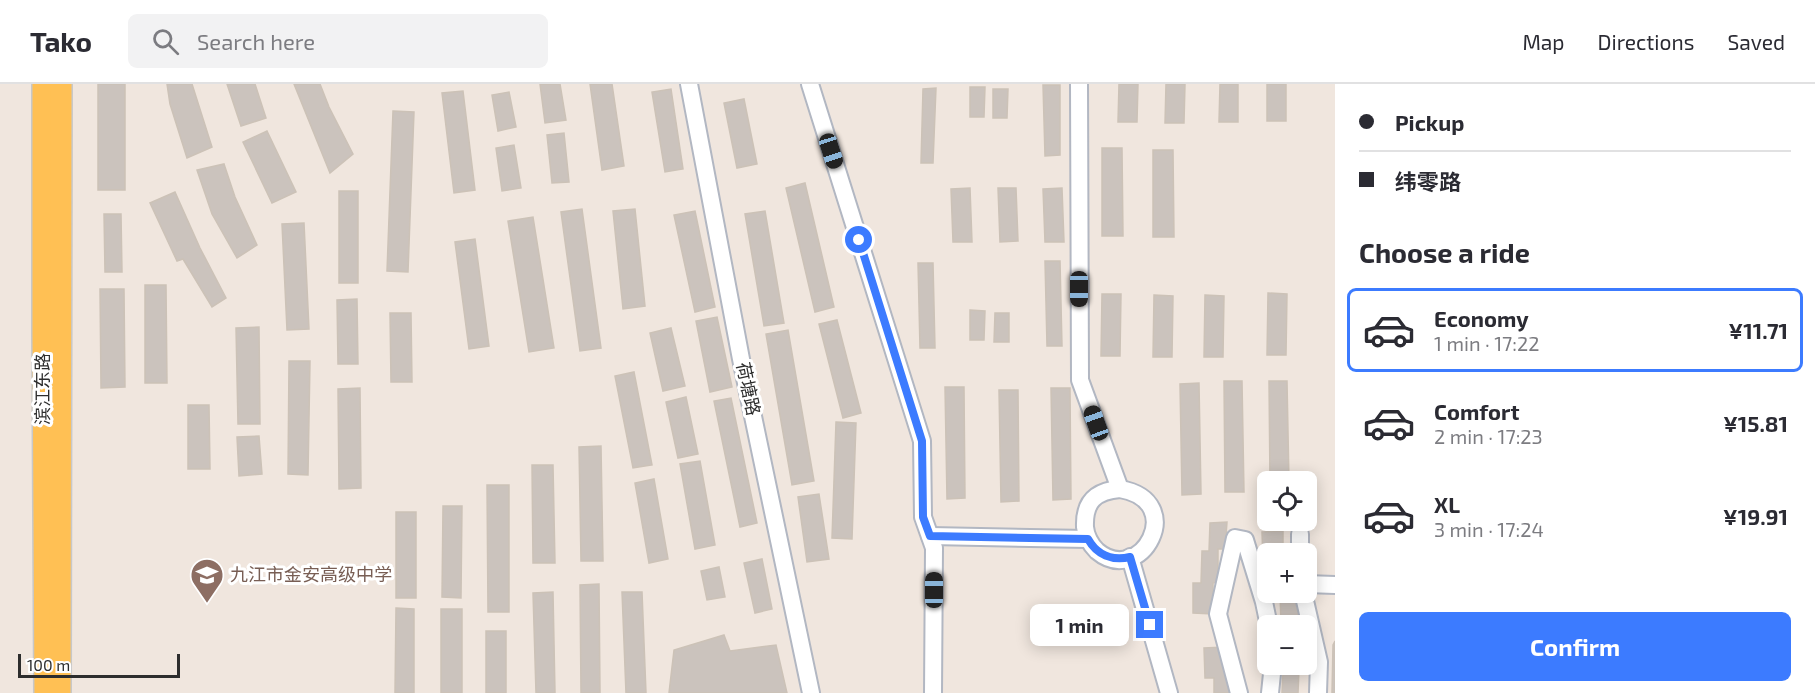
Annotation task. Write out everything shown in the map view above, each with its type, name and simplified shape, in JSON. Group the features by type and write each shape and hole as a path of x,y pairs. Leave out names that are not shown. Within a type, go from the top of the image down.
{"main road":[{"name":"滨江东路","path":"43,84 45,693"},
{"name":"滨江东路","path":"60,693 61,84"}],"street":[{"name":"荷塘路","path":"689,84 741,359 811,693"},
{"path":"810,84 922,441 923,517 934,548 933,693"},
{"path":"1079,84 1080,380 1120,489"},
{"path":"1130,490 1142,497 1153,512 1154,531 1151,541 1139,553 1130,557 1122,559 1107,556 1094,548 1088,539 1085,520 1087,510 1096,495 1104,491 1130,490"},
{"path":"1300,534 1300,543"},
{"path":"930,536 1088,539"},
{"path":"1239,693 1218,614 1235,538 1245,540 1267,615"},
{"path":"1130,557 1169,693"},
{"path":"1317,584 1335,585"},
{"path":"1317,657 1319,662 1318,693"},
{"path":"1270,693 1272,675"}],"building":[{"path":"98,84 125,84 125,190 98,190"},
{"path":"167,84 192,84 212,147 187,158 170,104"},
{"path":"227,84 255,84 266,118 241,126"},
{"path":"294,84 320,84 353,154 330,173"},
{"path":"540,84 560,84 566,120 545,123"},
{"path":"590,84 612,84 624,166 602,170"},
{"path":"1119,84 1138,84 1137,122 1118,122"},
{"path":"1166,84 1185,84 1184,123 1165,123"},
{"path":"1220,84 1238,84 1238,122 1219,122"},
{"path":"1267,84 1286,84 1286,121 1267,121"},
{"path":"1043,85 1060,85 1060,155 1045,156"},
{"path":"970,87 985,87 984,117 970,117"},
{"path":"936,88 933,163 921,163 923,89"},
{"path":"671,89 683,169 665,172 652,92"},
{"path":"993,89 1008,89 1007,118 993,118"},
{"path":"463,91 475,190 454,193 442,93"},
{"path":"509,92 516,127 498,131 492,95"},
{"path":"744,99 757,164 737,168 724,103"},
{"path":"393,111 414,112 408,272 387,271"},
{"path":"267,131 296,192 272,203 243,142"},
{"path":"564,133 569,182 552,183 547,135"},
{"path":"514,145 521,188 502,191 496,148"},
{"path":"1102,148 1122,148 1123,236 1102,236"},
{"path":"1153,150 1173,150 1174,237 1153,237"},
{"path":"224,164 235,197 257,245 237,258 212,214 197,170"},
{"path":"805,183 834,307 815,312 786,188"},
{"path":"970,188 972,242 953,242 951,189"},
{"path":"998,188 1016,188 1018,241 1000,242"},
{"path":"1062,188 1064,242 1045,242 1043,189"},
{"path":"339,191 358,191 358,283 339,283"},
{"path":"175,192 226,298 212,307 183,259 177,261 150,203"},
{"path":"582,209 601,348 580,351 561,212"},
{"path":"635,209 645,306 623,309 613,211"},
{"path":"695,211 715,307 695,312 674,215"},
{"path":"765,211 784,323 764,326 745,214"},
{"path":"104,214 121,214 122,272 105,272"},
{"path":"533,217 554,348 529,352 508,221"},
{"path":"304,223 309,329 287,330 282,224"},
{"path":"475,239 489,346 469,349 455,242"},
{"path":"1045,261 1060,261 1062,346 1047,346"},
{"path":"918,263 933,263 935,348 920,348"},
{"path":"145,285 166,285 167,383 145,383"},
{"path":"100,289 124,289 125,387 101,388"},
{"path":"1268,293 1287,294 1286,355 1267,355"},
{"path":"1102,294 1121,294 1120,356 1101,356"},
{"path":"1154,295 1173,296 1172,357 1153,357"},
{"path":"1205,295 1224,296 1223,357 1204,357"},
{"path":"357,299 358,364 338,364 337,300"},
{"path":"970,310 985,311 984,340 970,340"},
{"path":"390,313 411,313 412,382 391,382"},
{"path":"995,313 1009,313 1009,342 994,342"},
{"path":"717,317 732,387 710,392 696,321"},
{"path":"837,320 861,413 843,418 819,324"},
{"path":"259,327 260,424 238,424 236,328"},
{"path":"671,328 685,386 663,391 650,333"},
{"path":"788,330 814,481 792,485 766,334"},
{"path":"289,361 310,361 308,475 288,474"},
{"path":"634,372 652,465 633,468 615,376"},
{"path":"1224,381 1242,381 1244,492 1225,492"},
{"path":"1269,381 1287,381 1289,471 1270,471"},
{"path":"1199,383 1201,494 1182,495 1180,384"},
{"path":"945,387 964,387 965,498 947,499"},
{"path":"360,388 361,488 339,489 338,389"},
{"path":"1051,388 1070,388 1071,499 1053,500"},
{"path":"999,390 1018,390 1019,501 1001,502"},
{"path":"686,397 698,454 678,458 666,402"},
{"path":"731,398 757,523 740,527 714,401"},
{"path":"188,405 209,405 210,469 188,469"},
{"path":"836,422 856,423 852,539 832,538"},
{"path":"259,436 262,474 239,476 237,437"},
{"path":"601,446 603,561 581,561 579,447"},
{"path":"700,461 715,545 695,549 680,464"},
{"path":"532,465 553,465 555,563 533,563"},
{"path":"654,479 668,559 649,563 635,483"},
{"path":"487,485 509,485 509,612 488,612"},
{"path":"819,494 829,559 807,562 798,497"},
{"path":"443,506 462,506 461,598 442,597"},
{"path":"396,512 416,512 416,598 396,598"},
{"path":"1227,522 1225,549 1218,549 1218,582 1213,583 1213,614 1193,613 1193,583 1201,583 1202,551 1209,551 1210,523"},
{"path":"1283,531 1283,543 1262,543 1262,532"},
{"path":"762,559 772,609 755,613 744,563"},
{"path":"719,567 725,597 707,600 701,571"},
{"path":"599,584 600,693 581,693 580,585"},
{"path":"553,592 555,693 536,693 533,593"},
{"path":"622,592 642,592 646,693 626,693"},
{"path":"1280,603 1297,603 1298,615 1281,615"},
{"path":"396,608 414,609 414,693 395,693"},
{"path":"441,609 462,609 462,693 441,693"},
{"path":"486,631 506,631 506,693 486,693"},
{"path":"724,635 730,651 776,645 787,693 669,693 674,650"},
{"path":"1335,641 1335,693 1332,693 1333,645"},
{"path":"1225,647 1225,678 1230,679 1231,693 1214,693 1214,678 1205,678 1204,648"},
{"path":"1283,675 1299,675 1298,693 1282,693"}],"place":[{"name":"九江市金安高级中学","path":"207,604"}],"route":[{"path":"859,240 922,441 923,517 930,536 1088,539 1100,553 1114,558 1130,557 1150,625"}]}
